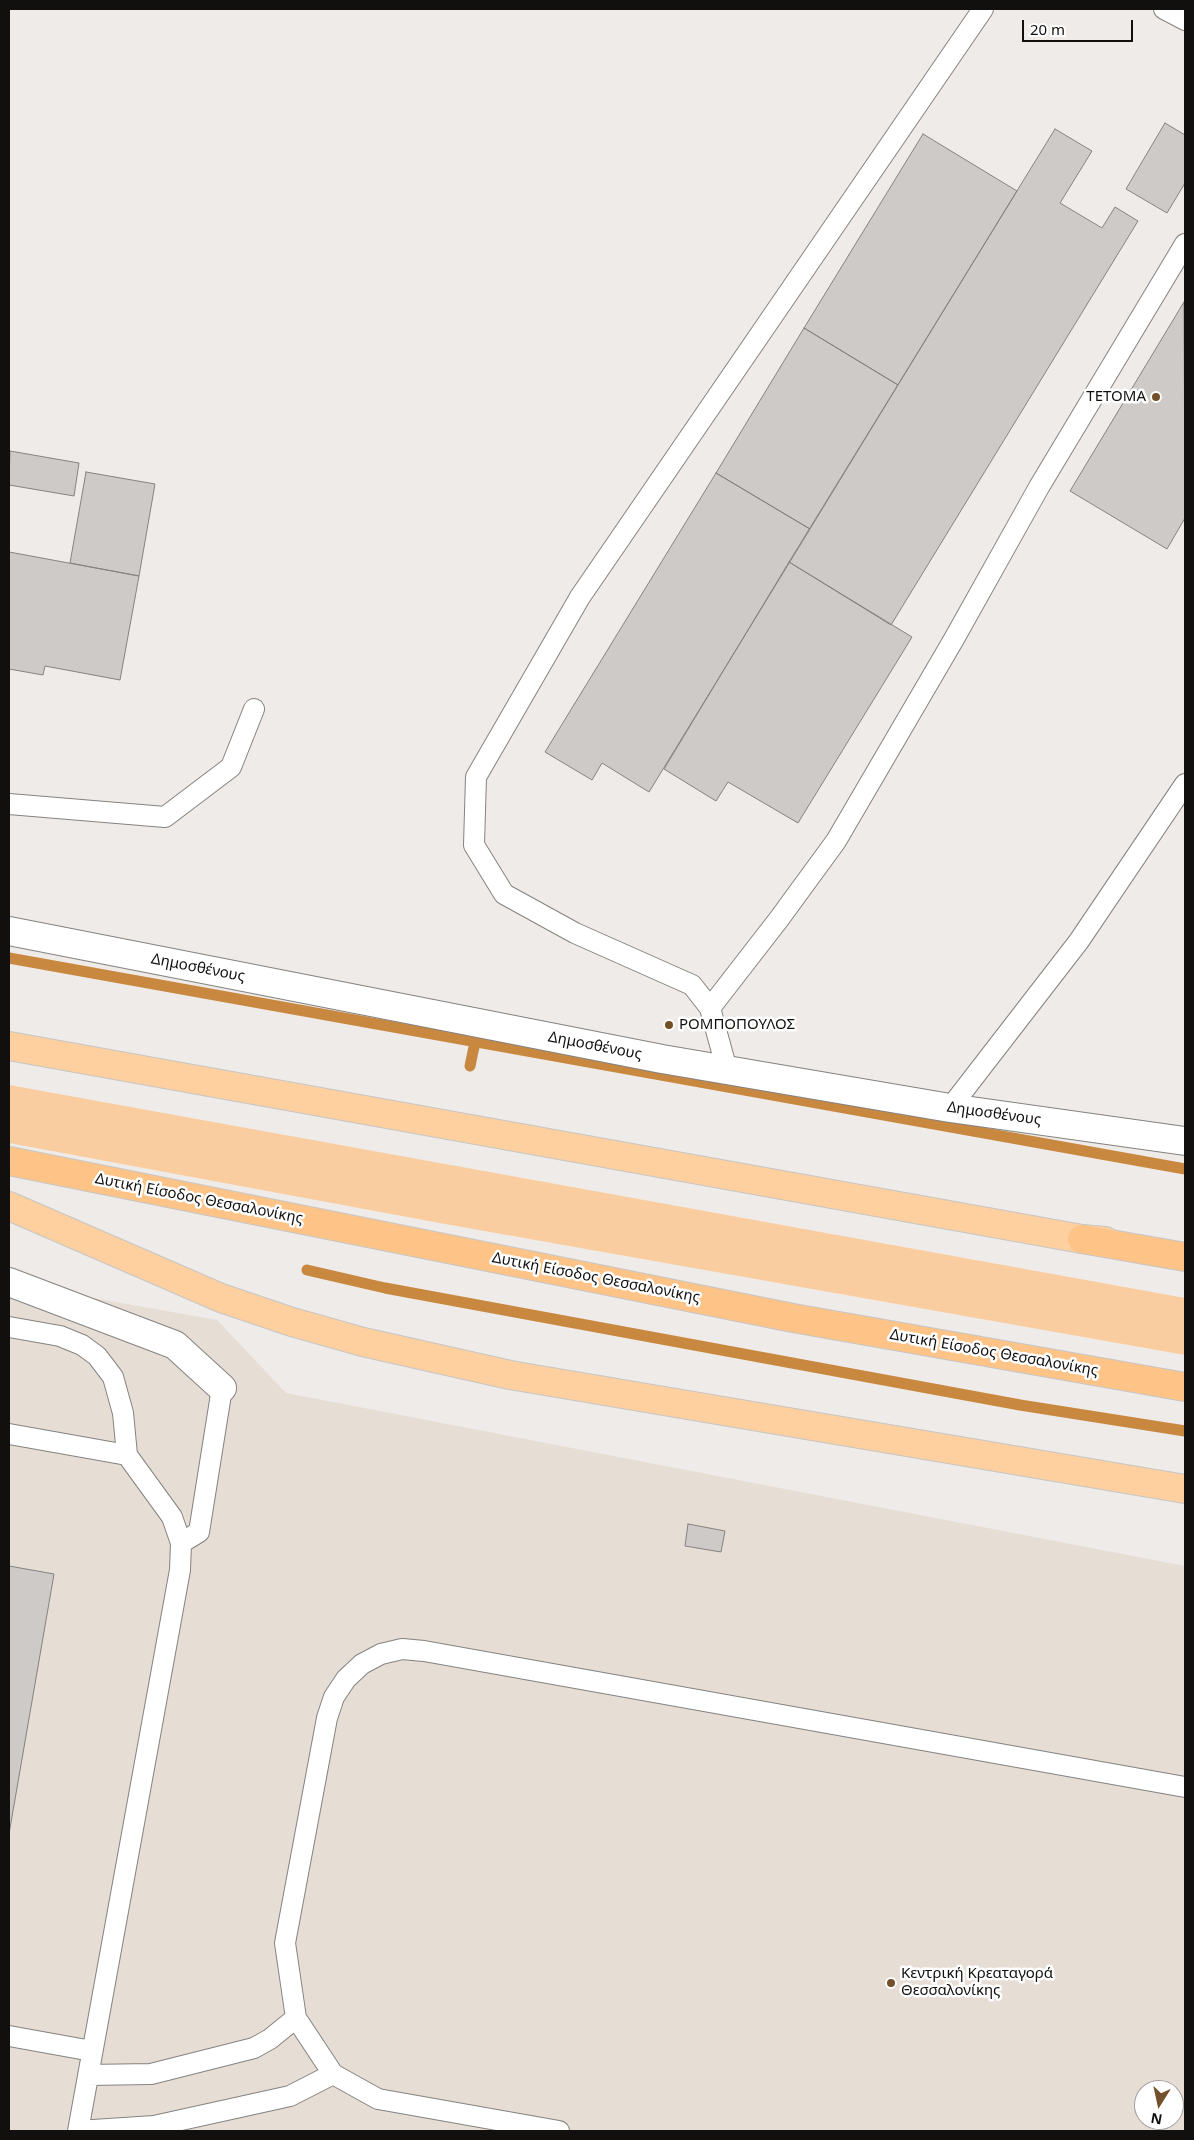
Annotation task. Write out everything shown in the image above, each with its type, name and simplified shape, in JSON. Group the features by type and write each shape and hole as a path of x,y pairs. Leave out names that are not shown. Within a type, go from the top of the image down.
{"highway":[{"path":"9,1046 1185,1258"},
{"name":"Δυτική Είσοδος Θεσσαλονίκης","path":"9,1160 793,1318 1185,1387"},
{"path":"9,1206 221,1298 292,1322 363,1342 510,1375 1185,1489"},
{"path":"1082,1239 1185,1248"}],"street":[{"name":"Δημοσθένους","path":"9,931 652,1057 950,1108 1185,1141"},
{"path":"9,1282 175,1346 222,1388"}],"lane":[{"path":"727,1070 710,1008 692,985 575,933 504,894 474,845 476,777 580,597 983,9"},
{"path":"1164,9 1185,20"},
{"path":"710,1008 836,841 954,639 1039,487 1185,244"},
{"path":"9,804 165,817 232,767 254,710"},
{"path":"950,1108 1079,941 1185,784"},
{"path":"9,1327 60,1336 82,1345 97,1356 114,1376 123,1413 127,1455 172,1517 181,1542 180,1570 78,2131 154,2126 290,2096 333,2074"},
{"path":"181,1542 199,1532 222,1388"},
{"path":"9,1434 127,1455"},
{"path":"559,2131 378,2099 333,2074 296,2018 285,1943 327,1718 334,1697 346,1679 362,1664 381,1654 402,1649 424,1651 1185,1787"},
{"path":"88,2075 134,2076 156,2074 254,2048 270,2039 296,2018"},
{"path":"9,2036 92,2052"}],"shaded area":[{"path":"9,1085 1185,1298 1185,1355 445,1224 9,1143"},
{"path":"9,1283 217,1320 286,1393 1185,1566 1185,2131 9,2131"}],"building":[{"path":"1165,123 1185,135 1185,183 1167,213 1126,189"},
{"path":"1055,129 1092,151 1060,203 1102,228 1115,207 1138,221 891,625 789,562"},
{"path":"923,134 1017,191 898,385 804,328"},
{"name":"TETOMA","path":"1184,302 1185,518 1167,549 1070,491"},
{"path":"804,328 898,385 810,529 716,473"},
{"path":"10,451 79,463 74,496 9,485"},
{"path":"86,472 155,484 139,576 70,563"},
{"path":"716,473 810,529 649,792 602,763 592,780 545,752"},
{"path":"9,552 139,576 120,680 45,666 43,675 9,669"},
{"path":"789,562 912,637 798,823 728,782 716,801 664,769"},
{"path":"688,1524 725,1531 721,1552 685,1546"},
{"path":"9,1566 54,1574 9,1834"}],"waterway":[{"path":"9,958 1185,1169"},
{"path":"470,1066 475,1042"},
{"path":"307,1270 385,1288 1020,1405 1185,1431"}],"place":[{"name":"TETOMA","path":"1156,397"},
{"name":"ΡΟΜΠΟΠΟΥΛΟΣ","path":"669,1025"},
{"name":"Κεντρική Κρεαταγορά Θεσσαλονίκης","path":"891,1983"}]}
